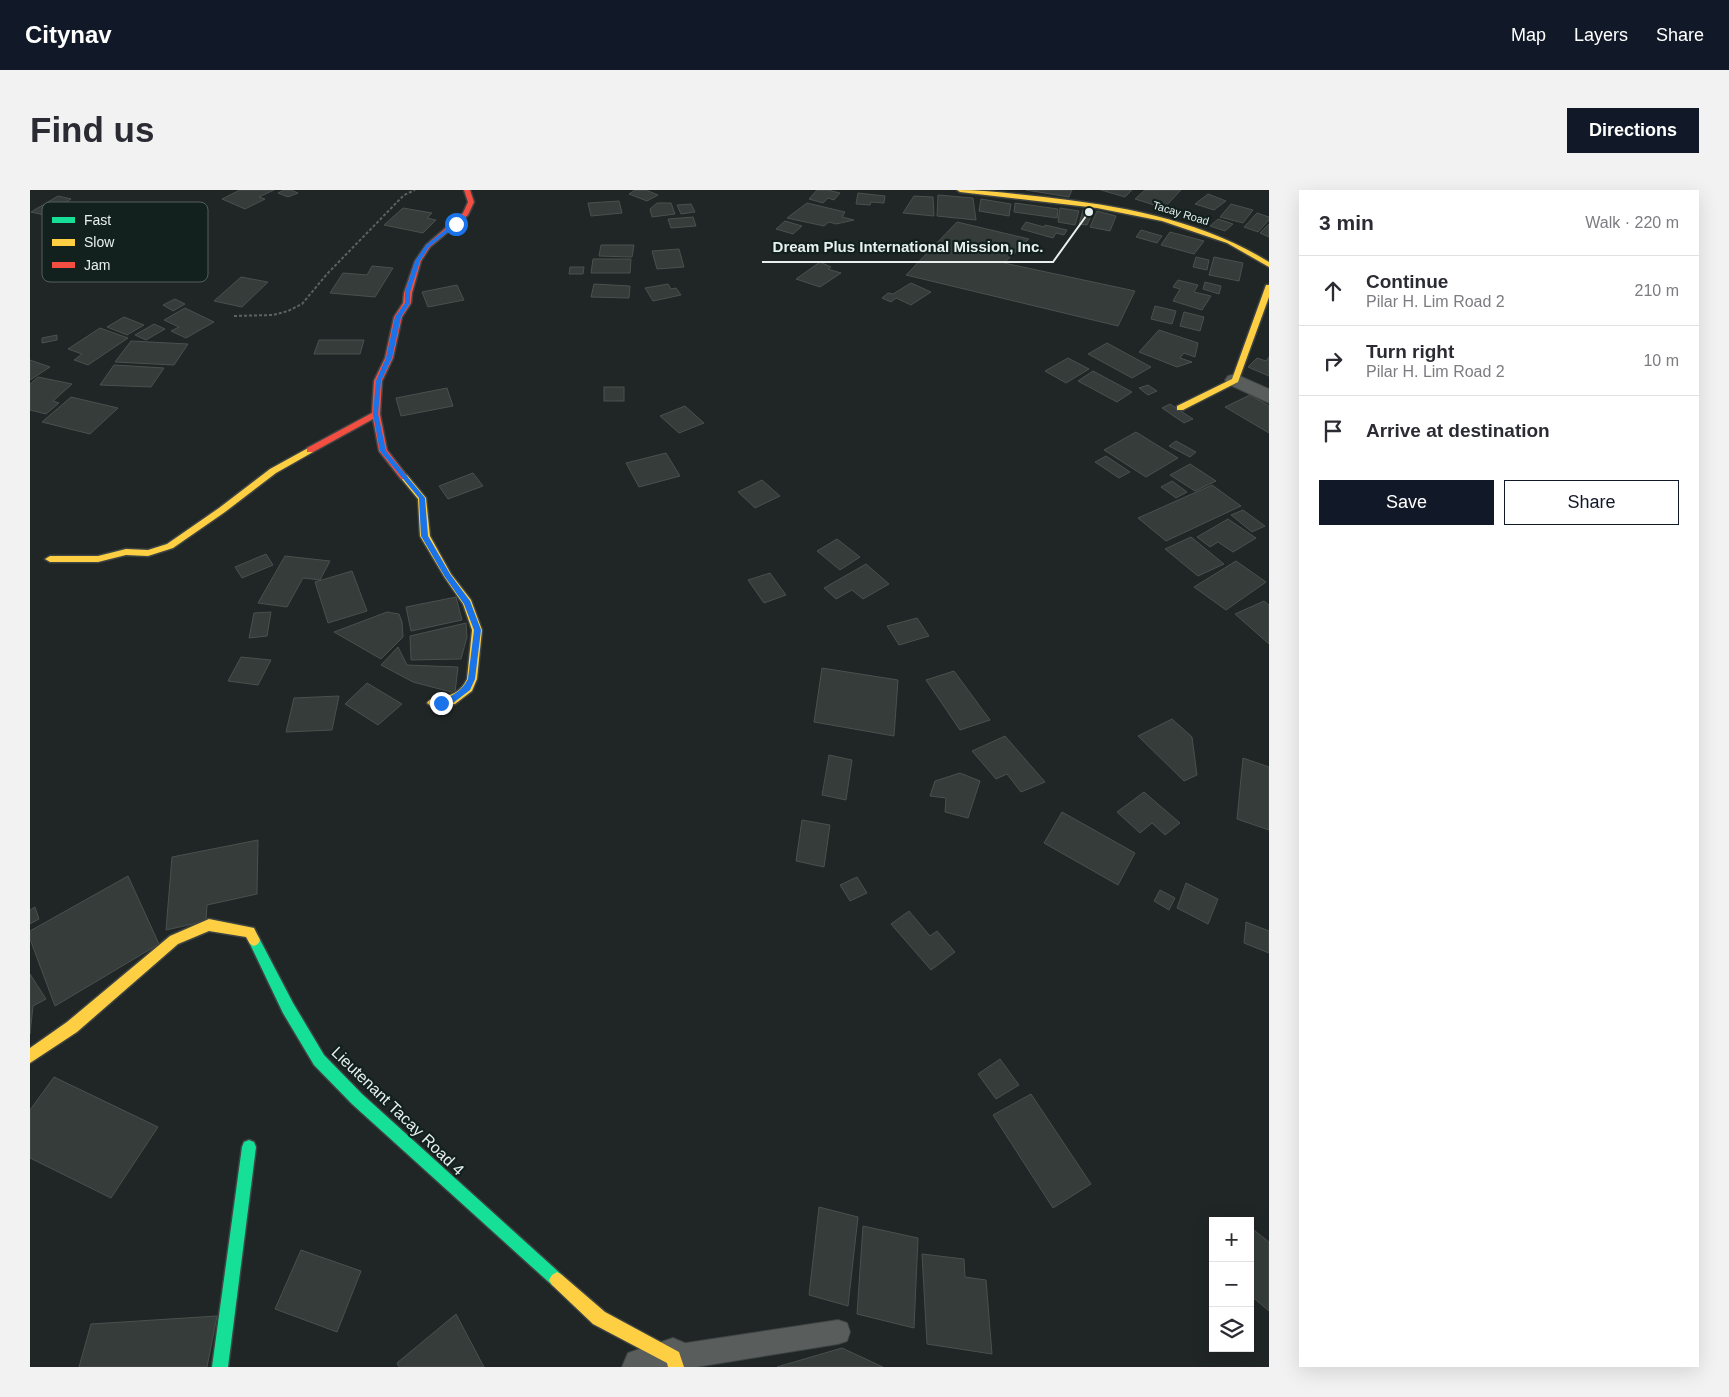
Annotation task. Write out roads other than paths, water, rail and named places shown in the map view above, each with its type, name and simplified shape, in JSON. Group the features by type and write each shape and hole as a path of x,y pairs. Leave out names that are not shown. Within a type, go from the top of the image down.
{"street":[{"path":"432,703 450,701 468,688 472,679 477,630 468,603 448,576 425,536 422,498 383,451 376,414 378,381 389,358 398,317 407,303 408,292 418,261 428,246 466,214 471,202 467,190"},
{"name":"Tacay Road","path":"960,190 1078,202 1143,215 1189,228 1227,242 1269,265"},
{"path":"1180,408 1235,380 1269,287"},
{"path":"1235,380 1269,397"},
{"path":"50,559 98,559 126,552 148,553 170,546 222,510 273,471 376,414"},
{"name":"Lieutenant Tacay Road 4","path":"30,1056 72,1027 174,940 209,925 250,932 288,1008 319,1060 357,1099 599,1318 664,1364"},
{"path":"220,1367 249,1147"}],"lane":[{"path":"664,1364 838,1332"}],"place":[{"name":"Dream Plus International Mission, Inc.","path":"1089,212"}]}
